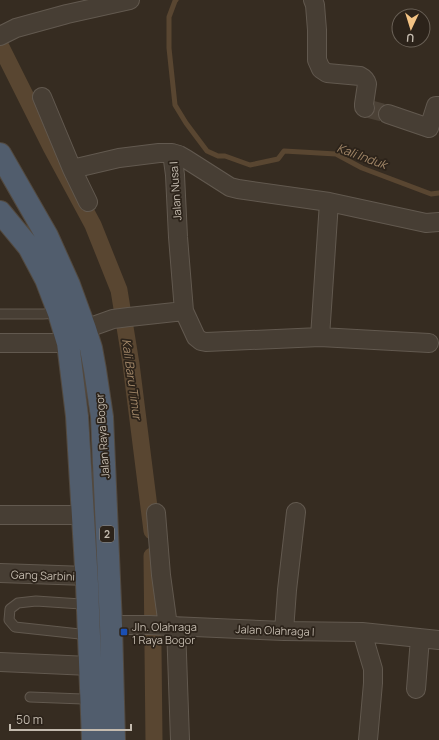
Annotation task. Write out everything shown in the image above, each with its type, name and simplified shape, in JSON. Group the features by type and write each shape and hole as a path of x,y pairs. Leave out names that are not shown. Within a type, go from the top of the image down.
{"highway":[{"name":"Jalan Raya Bogor","path":"0,154 47,236 69,285 68,343 77,416 87,588 93,740"},
{"name":"Jalan Raya Bogor","path":"0,212 29,247 46,280 68,311 85,329 91,348 102,417 111,625 114,740"}],"street":[{"path":"2,33 67,14 130,0"},
{"path":"313,0 315,5 317,30 318,65 327,73 360,76 364,78 367,84 364,104 365,108"},
{"path":"42,97 72,169 88,202"},
{"path":"388,114 429,128 436,106 439,106"},
{"path":"72,169 119,158 159,153 172,153"},
{"name":"Jalan Nusa I","path":"184,311 175,174 172,153 186,159 230,187 329,202 426,223 439,222"},
{"path":"320,337 329,202"},
{"path":"85,329 121,318 184,311 196,337 204,342 320,337 429,343"},
{"path":"0,343 68,343"},
{"path":"284,631 296,512"},
{"path":"156,513 164,626 180,740"},
{"path":"0,515 83,515"},
{"name":"Gang Sarbini","path":"0,573 87,588"},
{"name":"Jalan Olahraga I","path":"111,625 362,632 439,640"},
{"path":"362,632 373,669 368,740"},
{"path":"416,689 420,638"},
{"path":"0,662 90,666"}],"lane":[{"path":"0,314 43,314 68,311"},
{"path":"0,581 87,588 81,604 36,601 18,603 10,610 9,620 15,628 89,635"},
{"path":"30,697 91,698"}],"waterway":[{"name":"Kali Induk","path":"176,0 169,17 169,48 175,105 186,123 207,151 218,156 225,156 250,165 278,159 284,151 336,154 362,168 431,194 439,193"},
{"name":"Kali Baru Timur","path":"0,45 51,147 93,225 119,290 131,364 152,531"},
{"name":"Kali Baru Timur","path":"152,556 154,740"}],"tunnel":[{"path":"365,108 388,114"}],"place":[{"name":"Jln. Olahraga 1 Raya Bogor","path":"124,632"}]}
